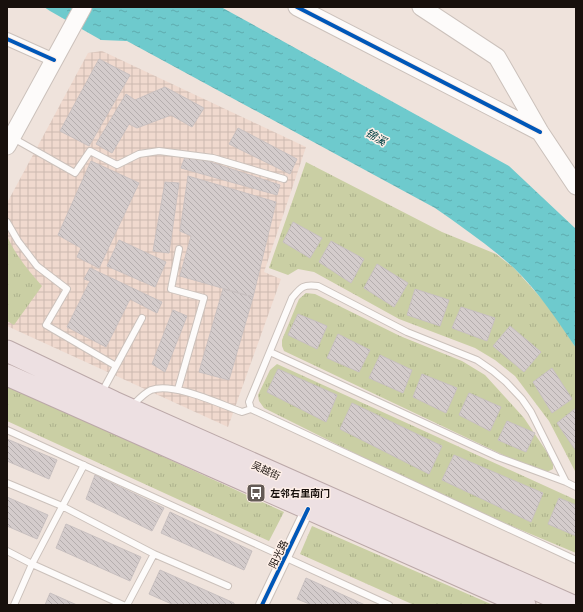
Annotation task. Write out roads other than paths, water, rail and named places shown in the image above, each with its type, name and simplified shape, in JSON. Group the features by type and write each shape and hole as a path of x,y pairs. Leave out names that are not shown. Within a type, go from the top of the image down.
{"highway":[{"name":"吴越街","path":"7,351 100,396 571,605"},
{"name":"吴越街","path":"7,375 525,605"}],"street":[{"path":"9,142 83,7"},
{"path":"297,7 540,132"},
{"path":"421,7 497,57 540,132 576,186"},
{"path":"7,39 54,60"},
{"name":"阳光路","path":"262,605 308,509"}],"lane":[{"path":"9,142 75,173 90,151 118,165 139,154 159,151 213,158 284,179"},
{"path":"7,222 18,241 37,266 67,289 46,325 116,366"},
{"path":"178,249 171,289 204,298 178,389"},
{"path":"252,409 249,402 292,298 299,288 308,284 318,286 408,332 477,360 493,371 506,382 531,412 566,482"},
{"path":"100,396 142,318"},
{"path":"270,352 498,457 576,487"},
{"path":"128,408 149,390 161,388 178,389 242,412 252,409 576,560"},
{"path":"7,430 389,605"},
{"path":"14,605 32,564 84,466"},
{"path":"7,482 62,506 154,554 228,586"},
{"path":"7,551 32,564 123,605"},
{"path":"127,605 154,554"}],"water":[{"name":"锦溪","path":"44,7 221,7 509,166 576,229 576,348 539,296 514,268 486,244 435,208 127,41 101,40"}],"place":[{"name":"左邻右里南门","path":"256,493"}]}
